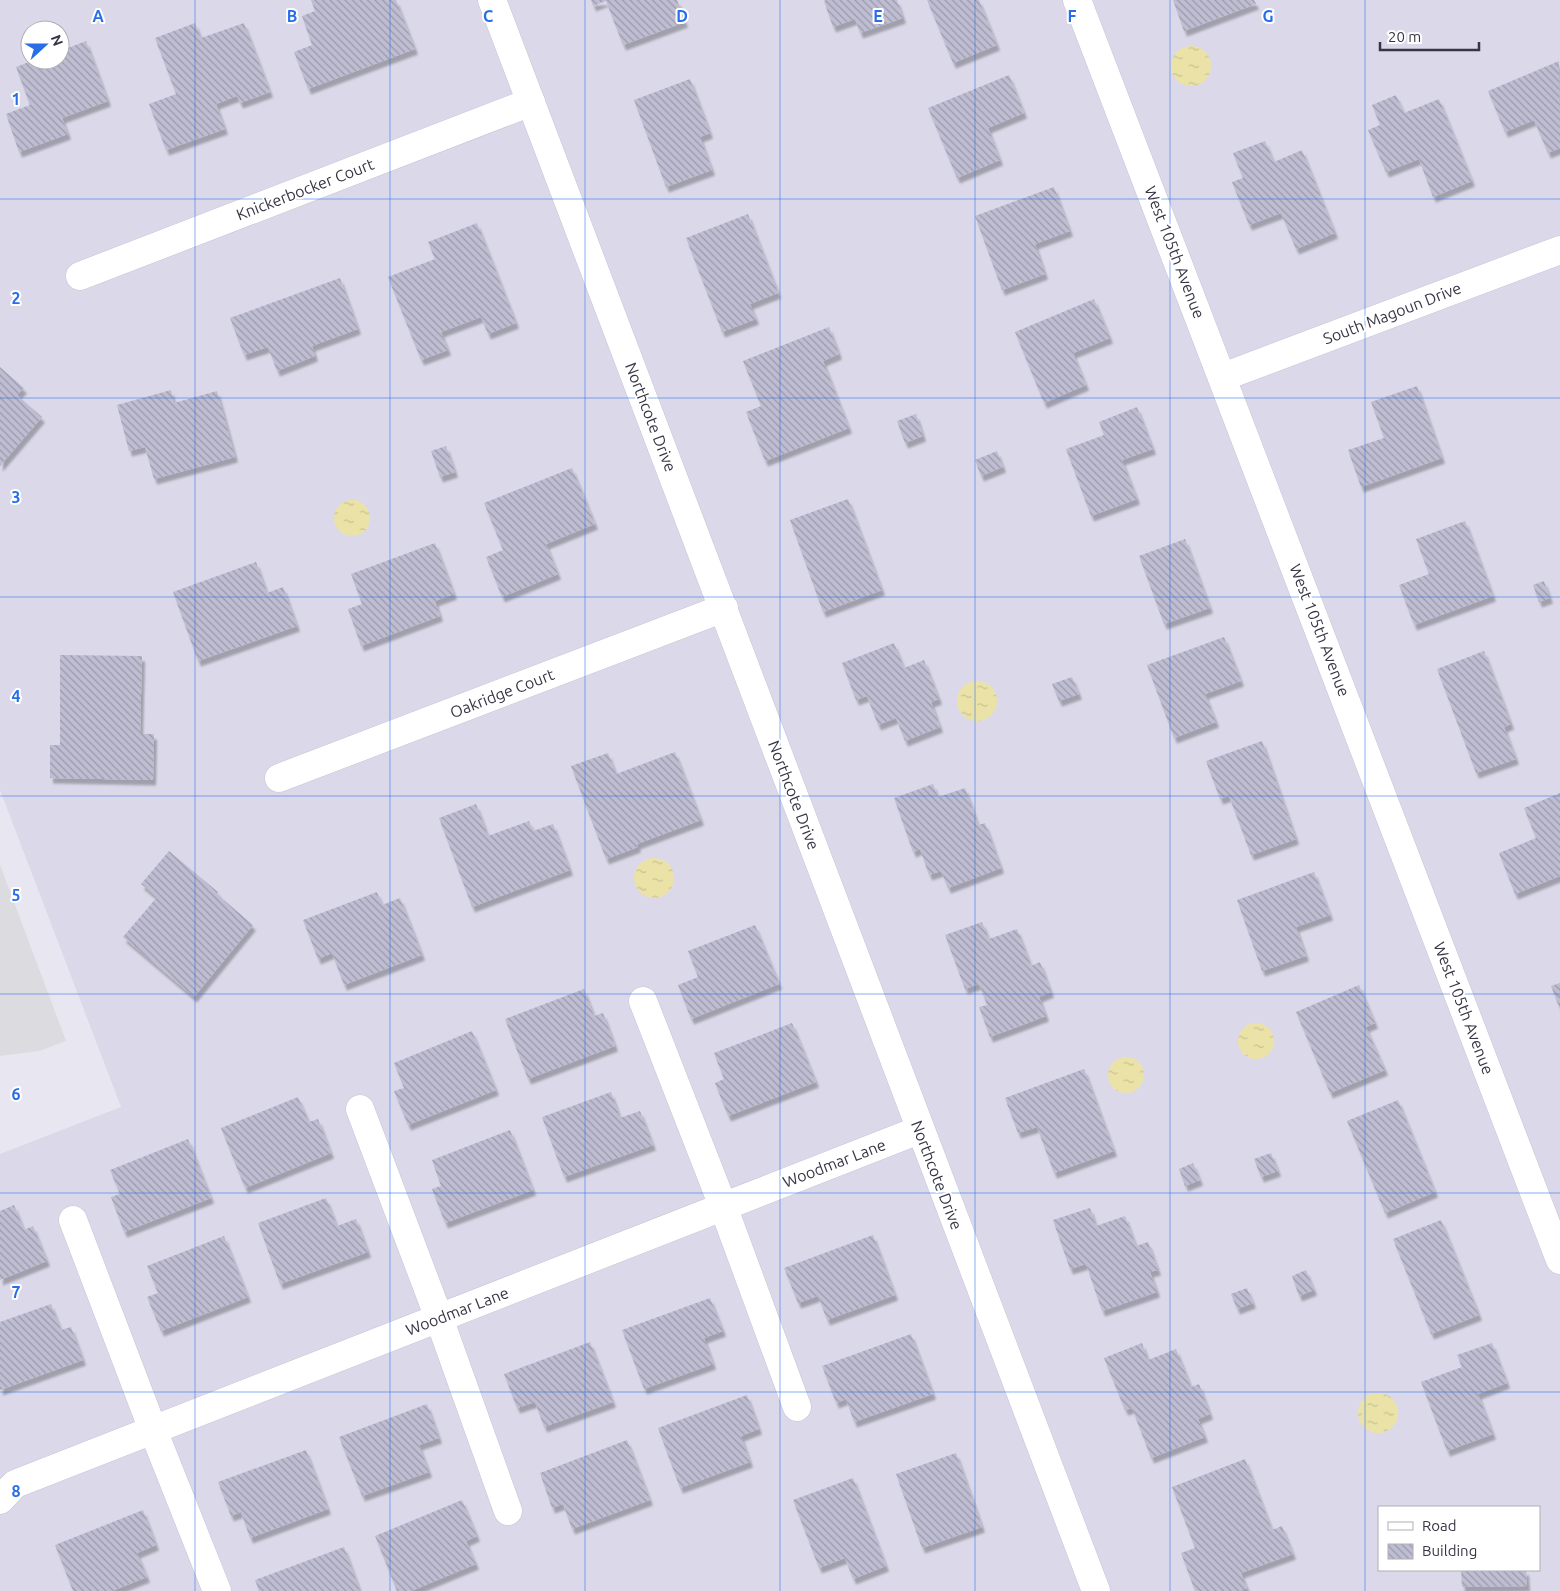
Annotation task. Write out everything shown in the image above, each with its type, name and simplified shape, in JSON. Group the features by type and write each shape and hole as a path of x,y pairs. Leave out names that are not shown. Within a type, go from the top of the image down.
{"street":[{"name":"Northcote Drive","path":"492,0 1096,1591"},
{"name":"West 105th Avenue","path":"1078,0 1560,1260"},
{"name":"Knickerbocker Court","path":"80,276 531,102"},
{"name":"South Magoun Drive","path":"1223,377 1560,250"},
{"name":"Oakridge Court","path":"279,778 724,608"},
{"path":"643,1000 723,1206 797,1407"},
{"path":"360,1109 439,1318 508,1511"},
{"name":"Woodmar Lane","path":"0,1500 15,1484 920,1130"},
{"path":"72,1220 216,1591"}],"shaded area":[{"path":"0,0 1560,0 1560,1591 0,1591 0,1154 121,1107 0,790"},
{"path":"0,865 66,1041 39,1051 0,1056"}],"water":[{"path":"1195,46 1202,49 1208,55 1211,66 1210,74 1202,83 1195,86 1187,86 1180,83 1172,74 1171,62 1174,55 1183,47"},
{"path":"352,500 365,505 370,518 365,531 352,536 339,531 334,518 339,505"},
{"path":"981,681 988,684 994,690 997,701 996,709 988,718 981,721 973,721 966,718 958,709 957,697 960,690 969,682"},
{"path":"658,858 665,861 671,867 674,878 673,886 665,895 658,898 650,898 643,895 635,886 634,874 637,867 646,859"},
{"path":"1256,1023 1268,1029 1274,1041 1268,1053 1256,1059 1244,1053 1238,1041 1244,1029"},
{"path":"1126,1057 1139,1062 1144,1075 1139,1088 1126,1093 1113,1088 1108,1075 1113,1062"},
{"path":"1382,1393 1389,1396 1395,1402 1398,1413 1397,1421 1389,1430 1382,1433 1374,1433 1367,1430 1359,1421 1358,1409 1361,1402 1370,1394"}],"building":[{"path":"311,0 396,0 415,49 308,89 294,52 312,45 302,16 315,11"},
{"path":"591,0 677,0 685,22 623,45 606,1 593,6"},
{"path":"897,0 903,18 860,33 855,19 833,27 824,1"},
{"path":"927,0 979,0 997,45 953,63"},
{"path":"1173,0 1254,0 1256,4 1184,31"},
{"path":"195,23 201,38 244,23 270,92 240,103 237,96 216,104 225,129 166,150 149,104 176,94 155,38"},
{"path":"86,41 108,101 62,118 68,134 19,152 6,114 30,105 16,67 20,65 20,70 70,70 70,47"},
{"path":"1559,61 1560,148 1548,153 1534,120 1505,132 1488,91"},
{"path":"1009,75 1024,113 988,128 1000,160 957,178 928,108"},
{"path":"690,79 710,133 700,137 712,170 666,187 634,100"},
{"path":"1396,95 1404,113 1439,99 1472,181 1433,197 1419,159 1386,172 1368,130 1380,125 1372,105"},
{"path":"1265,141 1274,162 1302,150 1335,233 1296,249 1281,213 1249,225 1232,182 1243,178 1233,153"},
{"path":"1054,187 1070,231 1035,244 1045,274 1002,290 975,216"},
{"path":"748,214 778,293 750,304 756,319 722,332 686,238"},
{"path":"477,223 516,323 488,334 481,317 441,332 448,350 421,360 388,277 435,259 428,242"},
{"path":"340,278 358,329 312,346 315,356 277,371 268,347 244,355 230,318"},
{"path":"1094,299 1110,338 1073,353 1086,385 1044,403 1015,332"},
{"path":"829,327 839,354 823,361 849,428 765,461 746,412 761,406 743,361"},
{"path":"0,367 24,388 17,395 42,417 0,466"},
{"path":"1417,386 1442,458 1361,487 1348,450 1384,438 1371,402"},
{"path":"171,390 174,403 217,391 235,457 154,479 145,447 129,451 117,405"},
{"path":"1137,407 1153,449 1122,460 1137,499 1091,516 1066,449 1104,435 1099,422"},
{"path":"916,414 923,436 905,443 897,421"},
{"path":"446,446 455,472 440,477 431,451"},
{"path":"997,451 1003,467 981,476 975,460"},
{"path":"572,468 595,524 546,544 558,574 502,597 486,557 503,550 484,503"},
{"path":"848,499 882,590 823,612 790,520"},
{"path":"1465,521 1493,596 1414,625 1399,585 1429,574 1416,539"},
{"path":"1185,539 1210,608 1164,624 1139,556"},
{"path":"435,543 454,594 435,601 440,616 361,646 348,609 362,604 351,574"},
{"path":"256,562 267,593 283,587 297,626 198,661 173,592"},
{"path":"1544,581 1550,598 1539,602 1533,585"},
{"path":"1224,637 1241,681 1205,694 1216,722 1174,738 1147,665"},
{"path":"894,643 904,668 924,660 939,699 931,702 940,727 905,741 896,718 878,725 867,696 856,700 842,663"},
{"path":"1484,651 1511,724 1504,727 1516,759 1476,773 1437,669"},
{"path":"60,655 142,656 140,734 154,734 153,780 50,778 50,745 60,745"},
{"path":"1072,677 1079,694 1059,701 1052,684"},
{"path":"1262,741 1296,839 1251,855 1229,796 1220,799 1206,761"},
{"path":"675,752 701,820 637,844 638,847 606,859 571,766 608,753 616,774"},
{"path":"933,784 938,797 965,788 978,825 985,823 1001,868 948,888 941,871 929,875 920,849 913,852 894,798"},
{"path":"1560,793 1560,876 1515,894 1499,853 1536,838 1524,808"},
{"path":"476,804 488,836 529,821 533,831 553,824 570,870 472,907 439,818"},
{"path":"169,851 218,892 217,894 253,925 194,997 123,937 157,897 141,884"},
{"path":"1314,872 1330,915 1296,927 1306,956 1262,971 1237,900"},
{"path":"377,892 382,905 400,898 422,955 344,985 332,953 318,959 303,920"},
{"path":"982,922 989,939 1017,929 1031,966 1040,962 1051,992 1039,997 1046,1016 990,1037 979,1007 987,1005 979,984 965,989 945,935"},
{"path":"755,925 779,984 691,1019 678,985 698,977 688,951"},
{"path":"1560,983 1560,1009 1551,986"},
{"path":"1359,985 1375,1023 1366,1027 1385,1070 1330,1093 1296,1012"},
{"path":"584,989 594,1016 603,1013 615,1046 528,1079 505,1019"},
{"path":"792,1023 816,1082 728,1116 715,1083 724,1079 714,1053"},
{"path":"472,1031 496,1090 408,1125 394,1091 404,1088 394,1063"},
{"path":"1084,1069 1114,1151 1054,1173 1037,1127 1018,1133 1005,1098"},
{"path":"611,1092 620,1118 640,1111 653,1145 564,1177 542,1117"},
{"path":"298,1097 309,1122 318,1119 331,1153 245,1188 221,1128"},
{"path":"1398,1100 1435,1192 1385,1213 1347,1121"},
{"path":"510,1130 533,1190 445,1223 432,1189 441,1186 432,1160"},
{"path":"188,1139 211,1198 124,1232 111,1197 120,1194 110,1170"},
{"path":"1271,1153 1278,1171 1261,1177 1254,1159"},
{"path":"1193,1163 1200,1180 1185,1186 1179,1169"},
{"path":"326,1198 337,1226 356,1219 368,1252 280,1284 258,1223"},
{"path":"14,1205 24,1230 33,1226 47,1261 0,1280 0,1211"},
{"path":"1090,1208 1096,1226 1125,1216 1136,1246 1148,1242 1158,1270 1150,1272 1157,1292 1102,1311 1086,1264 1070,1269 1053,1220"},
{"path":"1441,1220 1479,1315 1431,1334 1393,1239"},
{"path":"873,1235 895,1295 827,1320 818,1296 798,1303 784,1268"},
{"path":"224,1236 248,1297 161,1331 147,1297 158,1293 147,1266"},
{"path":"1306,1270 1314,1290 1299,1296 1292,1276"},
{"path":"1247,1288 1253,1303 1237,1309 1231,1294"},
{"path":"710,1298 723,1331 704,1338 713,1364 644,1389 622,1330"},
{"path":"51,1304 61,1330 71,1327 83,1360 0,1390 0,1322"},
{"path":"911,1334 933,1394 854,1422 846,1399 836,1403 822,1366"},
{"path":"590,1342 613,1402 544,1427 535,1402 517,1408 504,1374"},
{"path":"1142,1343 1148,1360 1176,1349 1191,1387 1199,1384 1210,1414 1198,1419 1205,1437 1151,1458 1132,1408 1125,1410 1104,1358"},
{"path":"1492,1343 1507,1383 1478,1394 1493,1434 1447,1451 1421,1382 1462,1367 1457,1355"},
{"path":"747,1395 759,1429 741,1436 750,1462 680,1488 658,1428"},
{"path":"427,1404 439,1438 419,1445 429,1472 362,1496 339,1437"},
{"path":"627,1440 650,1500 572,1529 563,1504 552,1508 540,1473"},
{"path":"306,1450 328,1509 250,1538 241,1512 231,1516 218,1482"},
{"path":"956,1453 982,1527 922,1548 896,1474"},
{"path":"1245,1459 1272,1530 1282,1526 1293,1554 1241,1573 1247,1588 1240,1591 1195,1591 1181,1553 1195,1548 1172,1487"},
{"path":"853,1478 886,1566 853,1579 845,1558 819,1568 793,1500"},
{"path":"462,1500 477,1536 466,1541 476,1564 411,1591 397,1591 375,1536"},
{"path":"143,1510 156,1545 137,1553 147,1577 112,1591 73,1591 55,1545"},
{"path":"344,1547 360,1591 259,1591 255,1580"},
{"path":"1461,1571 1526,1571 1527,1586 1462,1587"}]}
